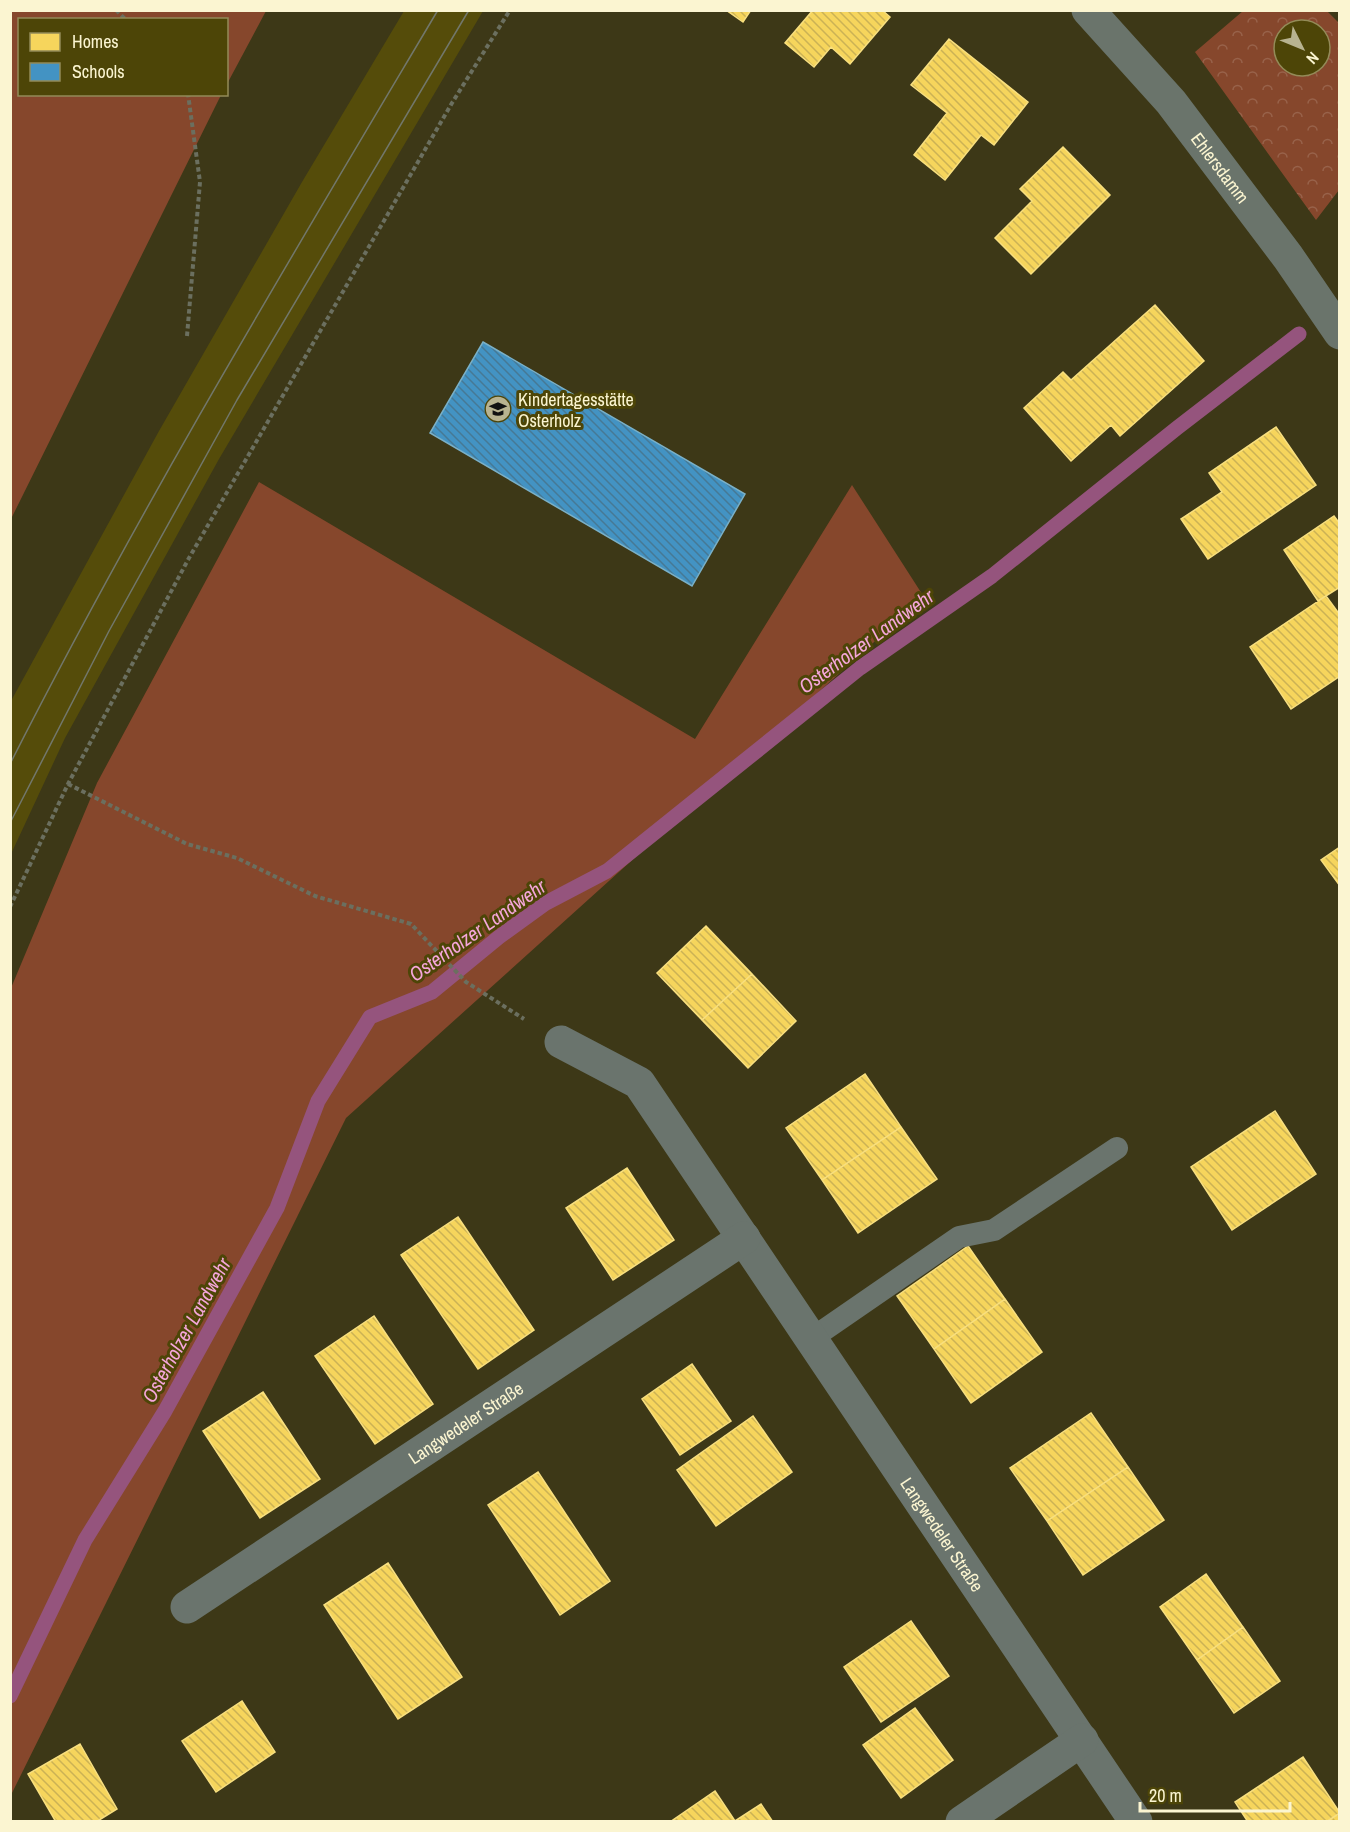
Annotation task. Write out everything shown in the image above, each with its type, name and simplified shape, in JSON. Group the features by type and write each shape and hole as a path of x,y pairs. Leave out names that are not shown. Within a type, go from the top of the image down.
{"street":[{"name":"Ehlersdamm","path":"1088,10 1171,102 1288,257 1340,333"},
{"name":"Langwedeler Straße","path":"561,1042 639,1083 1136,1821"},
{"name":"Langwedeler Straße","path":"187,1607 744,1238"},
{"path":"962,1821 1082,1740"}],"lane":[{"path":"811,1339 959,1237 994,1230 1117,1148"}],"path":[{"path":"10,907 68,784 195,548 452,103 510,10"},
{"path":"187,336 200,182 188,96"},
{"path":"68,784 187,844 237,858 315,896 411,924 466,982 561,1042"}],"shaded area":[{"path":"404,11 483,11 219,459 65,738 11,854 11,701 159,431 302,182"}],"green space":[{"path":"11,10 266,11 228,82 228,18 18,18 18,96 221,96 11,519"},
{"path":"1243,11 1327,11 1339,23 1339,190 1316,220 1195,52"},
{"path":"259,482 695,739 852,485 924,597 346,1118 11,1795 11,988 97,783"}],"building: Homes":[{"path":"726,10 751,10 743,22"},
{"path":"813,10 882,10 890,17 850,64 831,47 814,67 785,43"},
{"path":"949,39 1028,102 994,145 981,135 945,180 914,155 947,113 911,85"},
{"path":"1063,147 1110,195 1031,274 995,238 1032,201 1020,189"},
{"path":"1155,305 1204,361 1120,436 1111,425 1071,461 1024,408 1063,372 1071,380"},
{"path":"1276,427 1316,485 1208,559 1181,519 1222,492 1209,473"},
{"path":"1334,516 1340,524 1340,587 1318,601 1284,550"},
{"path":"1326,596 1340,615 1340,676 1291,709 1250,647"},
{"path":"1340,847 1340,886 1321,860"},
{"path":"706,926 752,974 702,1020 657,973"},
{"path":"752,974 796,1021 748,1068 702,1020"},
{"path":"865,1074 901,1127 822,1180 786,1128"},
{"path":"1275,1111 1316,1174 1232,1230 1191,1167"},
{"path":"901,1127 937,1179 858,1233 822,1180"},
{"path":"627,1168 674,1240 613,1280 566,1208"},
{"path":"458,1217 534,1330 478,1369 401,1255"},
{"path":"968,1246 1005,1299 934,1349 897,1296"},
{"path":"1005,1299 1042,1352 971,1403 934,1349"},
{"path":"374,1316 433,1404 375,1444 315,1356"},
{"path":"692,1364 731,1421 680,1455 642,1399"},
{"path":"263,1392 320,1479 260,1518 203,1431"},
{"path":"1091,1413 1128,1467 1047,1521 1010,1468"},
{"path":"753,1416 792,1472 716,1526 677,1470"},
{"path":"1128,1467 1164,1520 1083,1575 1047,1521"},
{"path":"538,1472 610,1581 560,1615 488,1505"},
{"path":"388,1563 462,1677 398,1719 324,1605"},
{"path":"1206,1574 1243,1627 1197,1660 1160,1607"},
{"path":"911,1621 949,1676 881,1722 844,1667"},
{"path":"1243,1627 1280,1681 1234,1713 1197,1660"},
{"path":"242,1701 275,1752 216,1792 182,1741"},
{"path":"915,1708 953,1760 901,1798 863,1745"},
{"path":"80,1744 117,1809 96,1822 56,1822 28,1774"},
{"path":"1303,1757 1340,1813 1326,1822 1248,1822 1235,1802"},
{"path":"715,1791 735,1821 761,1804 773,1822 670,1822"},
{"path":"1340,1813 1340,1822 1326,1822"}],"building: Schools":[{"path":"483,342 745,494 692,586 430,433"}],"waterway":[{"name":"Osterholzer Landwehr","path":"10,1696 85,1540 165,1411 277,1208 318,1101 370,1017 432,992 499,937 546,903 607,871 860,668 992,576 1299,334"}],"tram line":[{"path":"10,764 111,572 164,478 438,10"},
{"path":"10,823 109,631 237,400 469,10"}],"place":[{"name":"Kindertagesstätte Osterholz","path":"498,409"}]}
